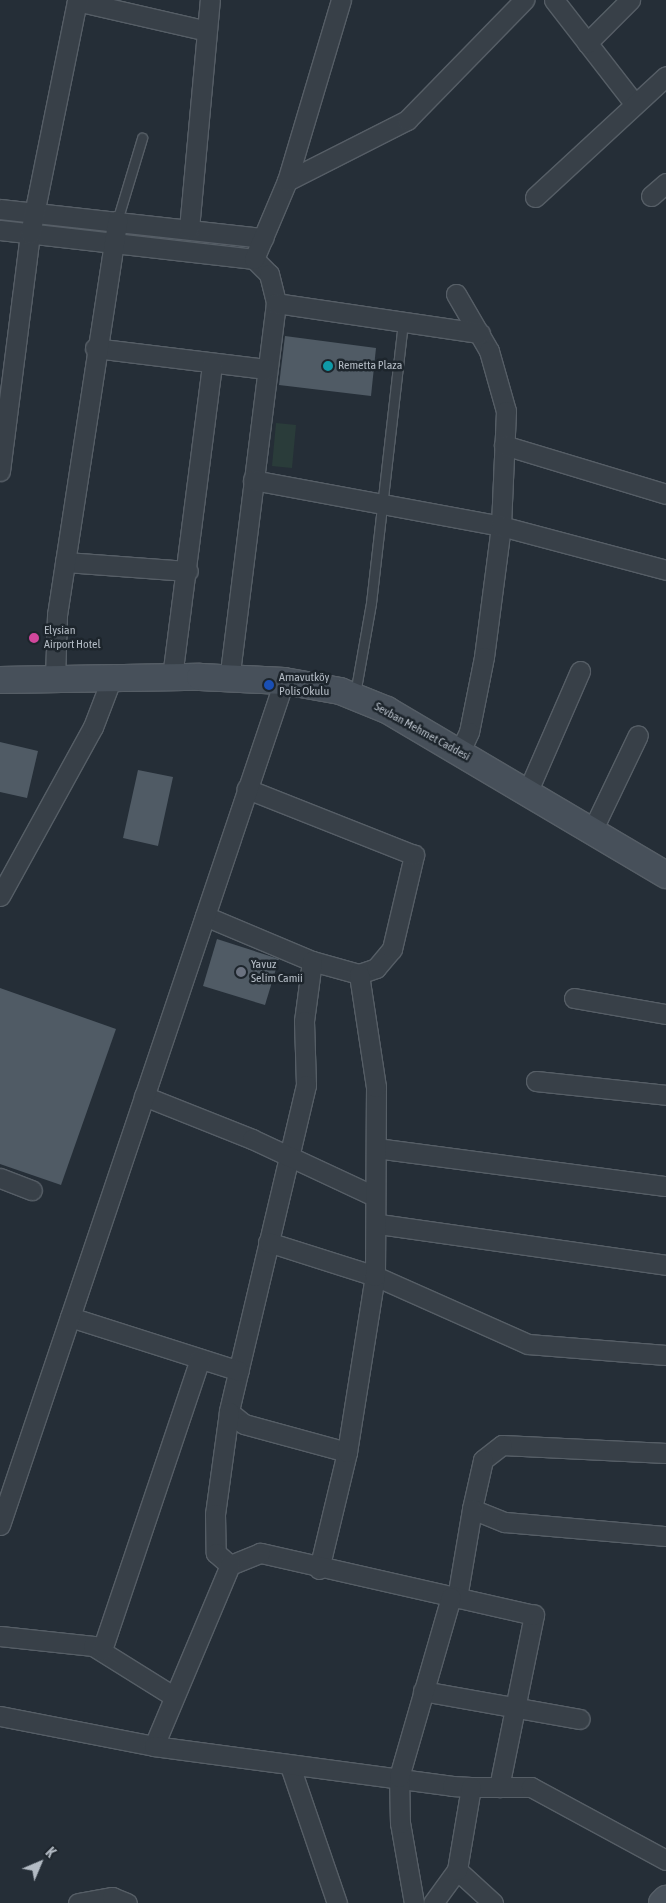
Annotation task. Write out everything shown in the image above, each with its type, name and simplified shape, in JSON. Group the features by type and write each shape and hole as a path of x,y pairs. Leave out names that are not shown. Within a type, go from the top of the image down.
{"main road":[{"name":"Sevban Mehmet Caddesi","path":"0,680 113,675 284,681 355,697 387,710 666,873"},
{"path":"662,1903 666,1899"}],"street":[{"path":"0,467 8,351 77,0 204,30"},
{"path":"189,230 204,30 210,0"},
{"path":"254,259 287,181 341,0"},
{"path":"287,181 407,120 524,0"},
{"path":"554,0 633,102"},
{"path":"587,43 630,0"},
{"path":"535,198 633,102 666,76"},
{"path":"651,196 666,183"},
{"path":"0,209 263,238"},
{"path":"55,679 65,562 111,242 117,221"},
{"path":"0,230 254,259 269,274 276,303 229,680"},
{"path":"456,294 480,333 504,397 501,526 484,657 469,732 459,753"},
{"path":"276,303 480,333"},
{"path":"95,348 212,365 267,369"},
{"path":"172,677 188,571 212,365"},
{"path":"504,445 666,494"},
{"path":"253,480 501,526 666,570"},
{"path":"65,562 188,571"},
{"path":"527,793 580,671"},
{"path":"0,896 92,727 113,675"},
{"path":"0,1525 284,681"},
{"path":"592,831 638,735"},
{"path":"205,916 312,961 359,974 376,968 392,949 414,855 247,789"},
{"path":"230,1565 216,1553 215,1514 229,1412 306,1085 304,1021 312,961"},
{"path":"319,1569 346,1452 376,1276 378,1224 374,1196 376,1087 359,974"},
{"path":"574,998 666,1014"},
{"path":"536,1081 666,1095"},
{"path":"144,1096 374,1196"},
{"path":"376,1148 666,1186"},
{"path":"0,1178 32,1190"},
{"path":"378,1224 666,1265"},
{"path":"268,1242 376,1276 528,1344 666,1355"},
{"path":"70,1316 239,1372"},
{"path":"102,1650 200,1359"},
{"path":"229,1412 244,1424 346,1452"},
{"path":"414,1903 400,1823 399,1777 423,1691 454,1598 483,1460 502,1445 666,1453"},
{"path":"472,1509 505,1522 666,1536"},
{"path":"154,1746 173,1696 230,1565 260,1553 319,1569 534,1615 499,1787"},
{"path":"0,1636 102,1650 173,1696"},
{"path":"423,1691 580,1720"},
{"path":"0,1716 154,1746 290,1766 399,1777 470,1787 530,1787 666,1860"},
{"path":"290,1766 337,1903"},
{"path":"433,1903 457,1870 470,1787"},
{"path":"457,1870 493,1903"},
{"path":"78,1903 112,1897 127,1903"}],"lane":[{"path":"117,221 142,138"},
{"path":"355,697 382,504 403,323"}],"shaded area":[{"path":"276,423 296,425 292,468 272,466"}],"building":[{"name":"Remetta Plaza","path":"285,336 376,348 371,396 279,385"},
{"path":"0,742 38,751 27,798 0,792"},
{"path":"138,770 173,777 158,846 123,838"},
{"name":"Yavuz Selim Camii","path":"217,939 279,959 265,1005 203,986"},
{"path":"0,988 116,1029 61,1185 0,1164"}],"place":[{"name":"Remetta Plaza","path":"328,366"},
{"name":"Elysian Airport Hotel","path":"34,638"},
{"name":"Arnavutköy Polis Okulu","path":"269,685"},
{"name":"Yavuz Selim Camii","path":"241,972"}]}
